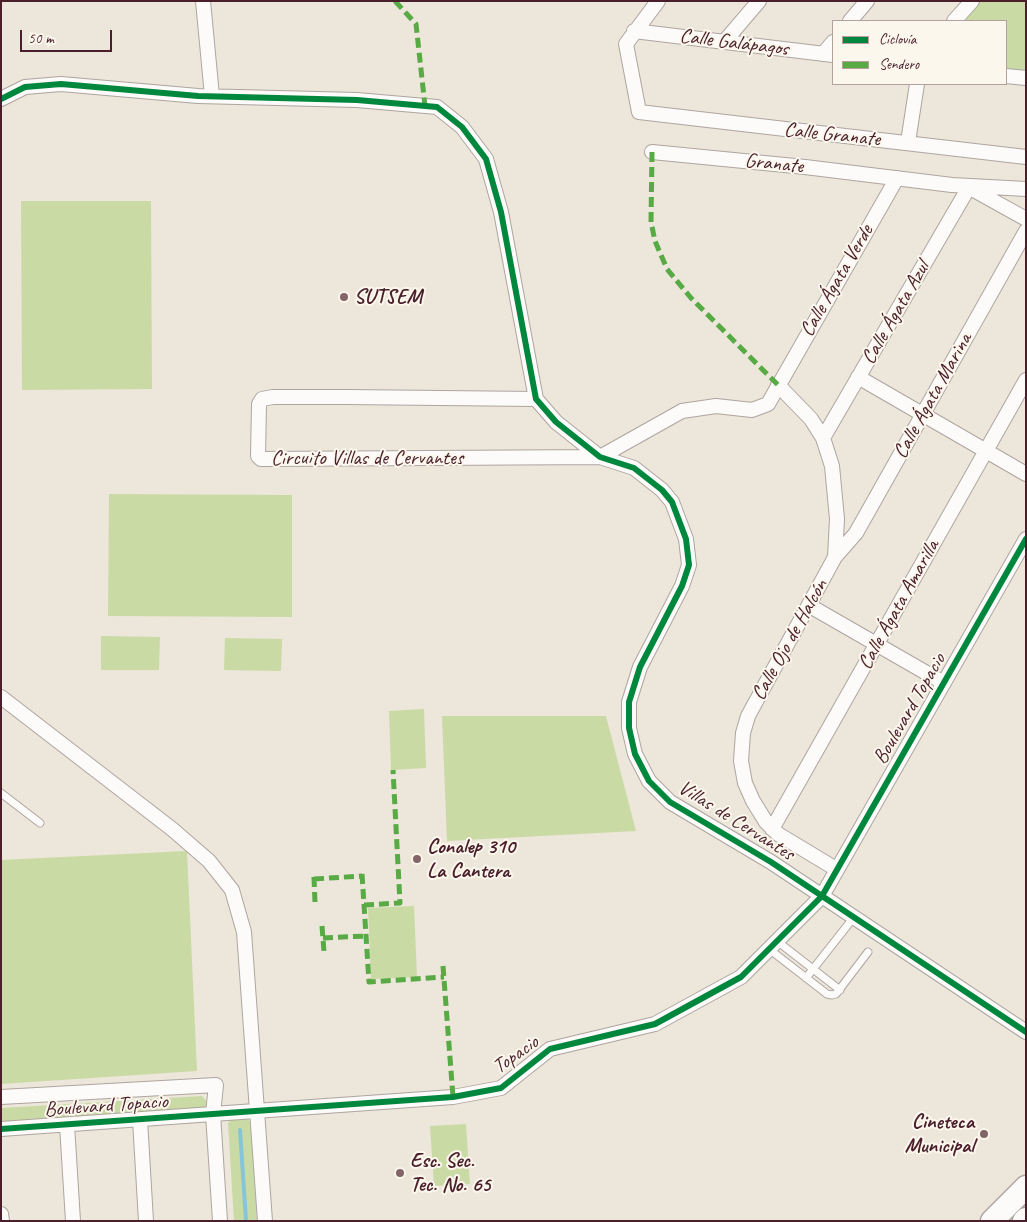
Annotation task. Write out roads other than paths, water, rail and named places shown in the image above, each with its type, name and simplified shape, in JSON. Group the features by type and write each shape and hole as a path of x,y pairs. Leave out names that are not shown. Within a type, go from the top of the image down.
{"main road":[{"path":"992,1221 1026,1187"}],"street":[{"path":"203,1 212,96"},
{"path":"634,31 658,1"},
{"path":"724,42 759,1"},
{"path":"851,20 867,1"},
{"path":"955,20 972,1"},
{"name":"Calle Galápagos","path":"634,31 828,55"},
{"name":"Calle Granate","path":"634,31 626,44 639,112 1026,157"},
{"path":"1007,76 1026,78"},
{"path":"1,99 25,87 61,84 212,96 357,100 437,107 462,127 486,159 501,212 536,399"},
{"path":"908,142 913,121 917,85"},
{"name":"Granate","path":"652,152 897,178"},
{"name":"Calle Granate","path":"897,178 970,187 1026,189"},
{"name":"Calle Ágata Verde","path":"600,457 682,410 716,406 752,410 768,404 897,178"},
{"path":"970,187 1026,219"},
{"name":"Calle Ágata Azul","path":"822,438 970,187"},
{"name":"Calle Ágata Marina","path":"835,557 856,533 1026,231"},
{"path":"858,377 1026,474"},
{"name":"Calle Ágata Amarilla","path":"772,829 1026,380"},
{"name":"Calle Ojo de Halcón","path":"778,385 811,419 822,438 832,466 835,490 835,557 810,606 748,716 743,733 741,761 745,783 759,814 772,829 836,869"},
{"name":"Circuito Villas de Cervantes","path":"536,399 262,399 258,404 258,456 261,460 600,457"},
{"name":"Villas de Cervantes","path":"536,399 556,422 600,457 634,468 662,490 672,502 686,539 689,565 682,586 640,667 629,702 629,728 635,754 649,781 670,802 771,862 1026,1032"},
{"name":"Boulevard Topacio","path":"822,896 1026,539"},
{"path":"810,606 944,683"},
{"path":"3,702 172,829 209,861 232,890 244,932 265,1221"},
{"name":"Topacio","path":"213,1114 258,1109 453,1097 501,1088 550,1048 655,1024 741,977 822,896"},
{"name":"Boulevard Topacio","path":"1,1097 216,1085 213,1114 1,1129"},
{"path":"213,1114 220,1221"},
{"path":"140,1120 146,1221"},
{"path":"68,1125 73,1221"},
{"path":"1,1214 2,1221"}],"lane":[{"path":"1,793 40,823"},
{"path":"806,978 854,917"},
{"path":"773,945 814,969 840,990"},
{"path":"773,945 806,978 827,994 836,994 840,990 868,952"}],"waterway":[{"path":"240,1130 246,1221"}],"place":[{"name":"SUTSEM","path":"344,297"},
{"name":"Conalep 310 La Cantera","path":"417,859"},
{"name":"Cineteca Municipal","path":"984,1134"},
{"name":"Esc. Sec. Tec. No. 65","path":"400,1173"}]}
